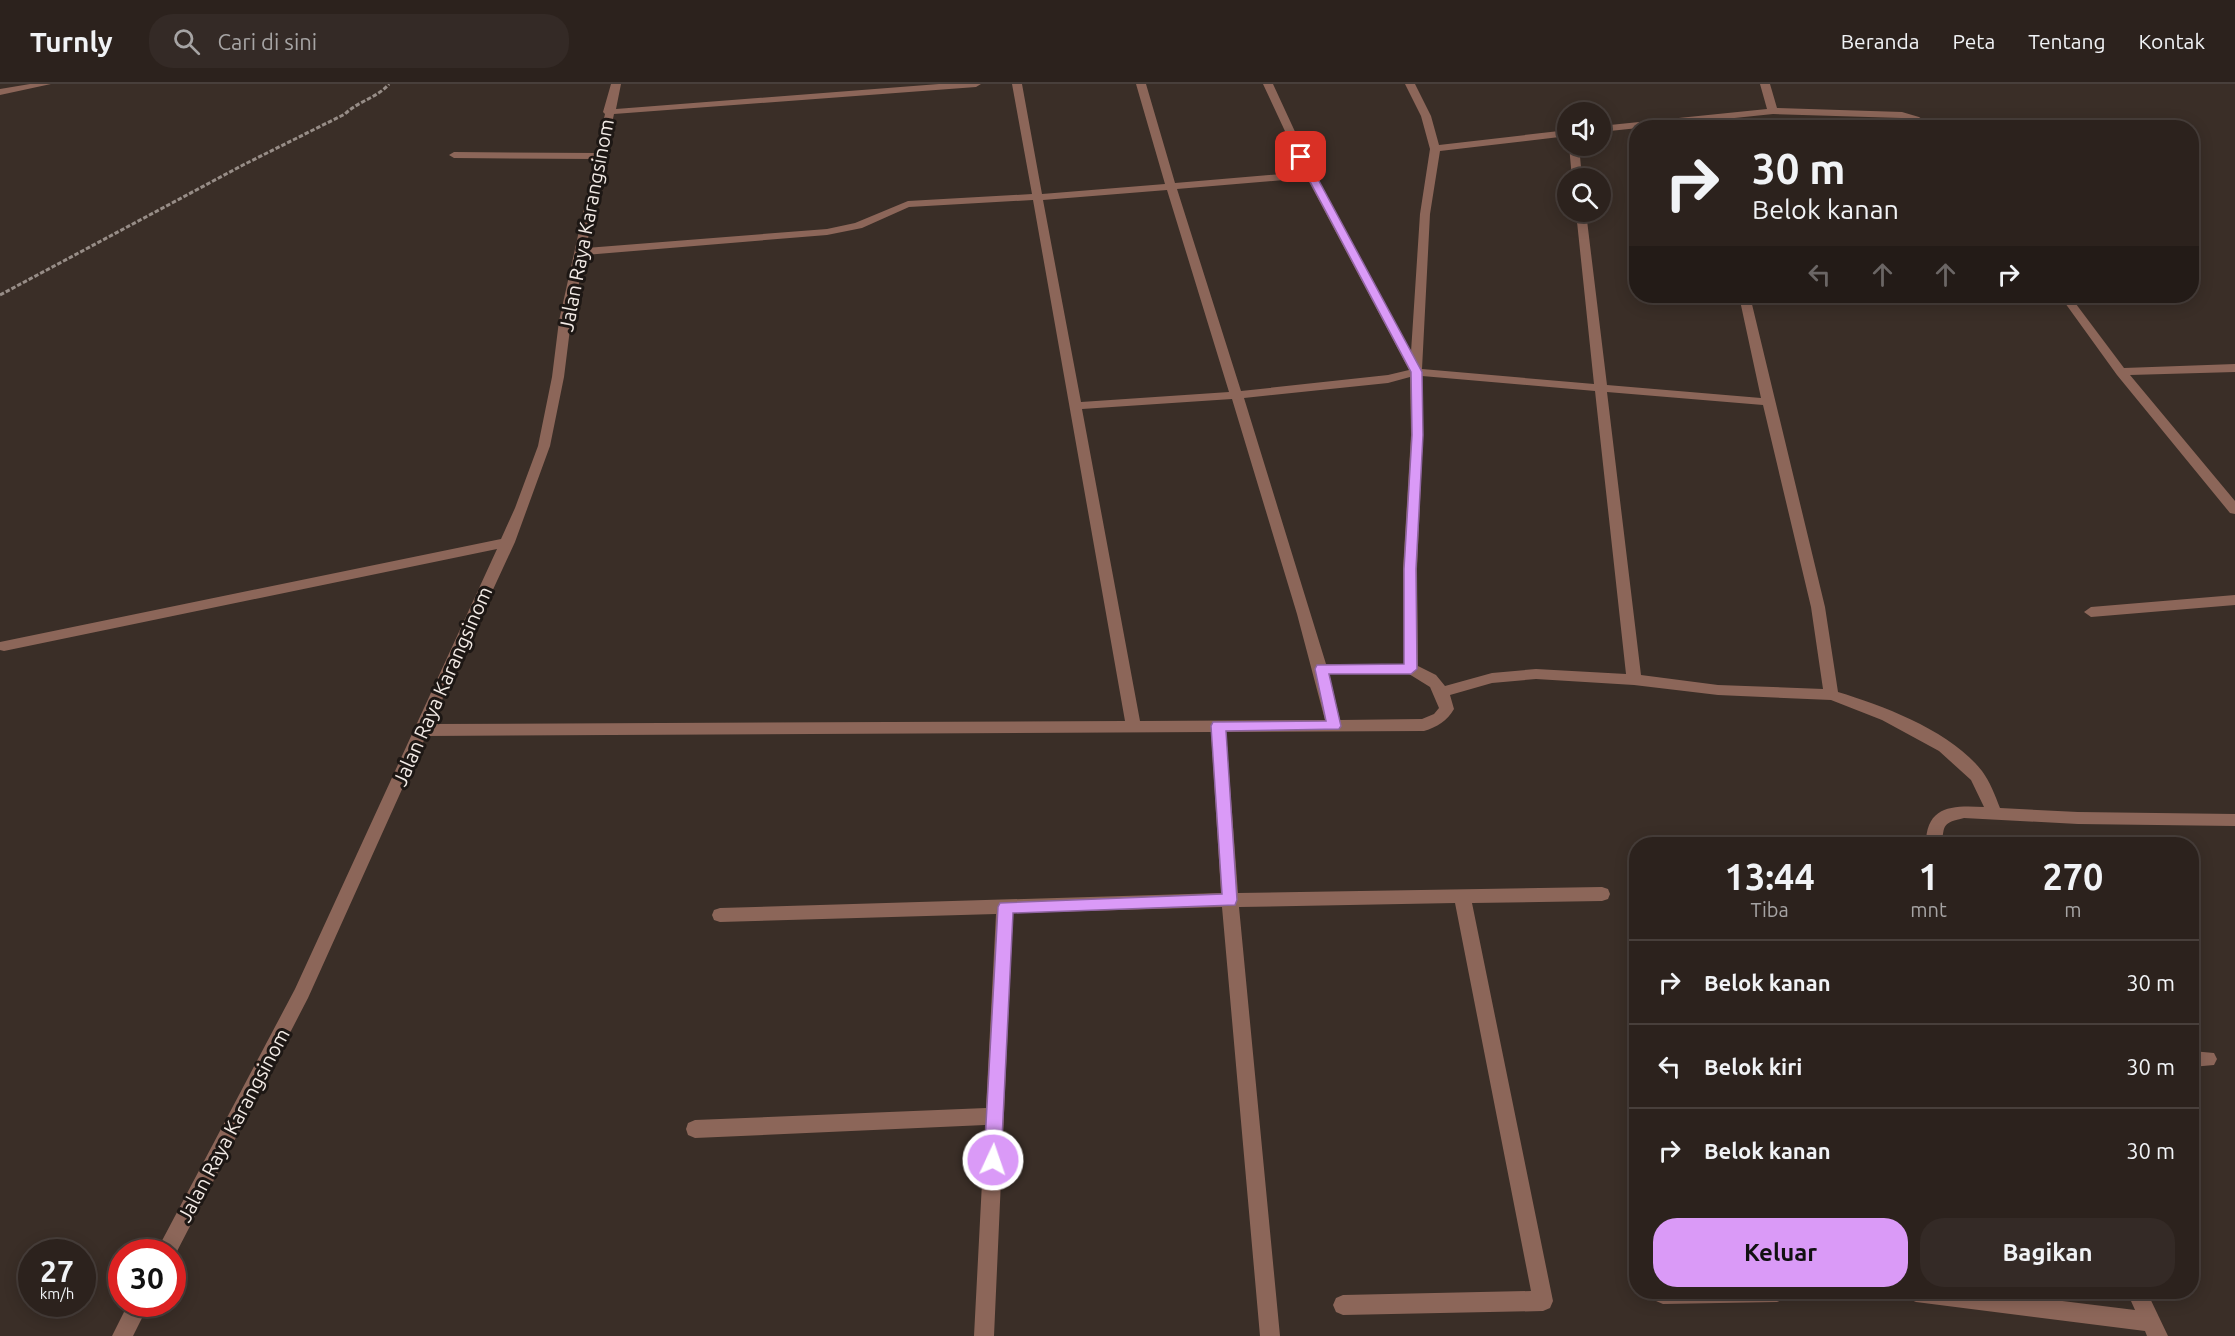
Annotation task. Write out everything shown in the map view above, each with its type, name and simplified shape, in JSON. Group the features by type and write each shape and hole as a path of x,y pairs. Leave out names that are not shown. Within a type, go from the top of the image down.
{"street":[{"path":"0,92 46,84"},
{"name":"Jalan Raya Karangsinom","path":"173,1239 303,993 508,542 544,446 558,377 566,321 608,112 616,84"},
{"path":"608,112 976,84"},
{"path":"1017,84 1133,725"},
{"path":"1141,84 1170,186 1238,395 1322,669 1334,726"},
{"path":"1268,84 1310,175 1416,372"},
{"path":"1411,669 1410,569 1417,435 1416,372 1425,214 1435,149 1426,116 1410,84 1418,84"},
{"path":"1765,84 1773,111"},
{"path":"1721,120 1773,111 1902,116 1918,120"},
{"path":"1611,128 1629,127"},
{"path":"1435,149 1557,134"},
{"path":"454,155 600,156"},
{"path":"581,252 827,232 847,229 868,222 896,207 908,204 1038,197 1310,175"},
{"path":"1582,222 1634,680"},
{"path":"1747,303 1818,607 1831,695"},
{"path":"2070,303 2121,372 2235,510"},
{"path":"2121,372 2235,368"},
{"path":"1077,406 1278,392 1388,379 1416,372 1768,402"},
{"path":"4,646 508,542"},
{"path":"2091,612 2235,600"},
{"path":"423,730 1424,725 1439,718 1447,709 1443,692 1427,676 1411,669 1322,669"},
{"path":"1443,692 1492,678 1536,674 1634,680 1718,690 1831,695 1873,710 1954,754 1973,771 1983,784 1994,812"},
{"path":"1218,726 1230,900 1270,1336"},
{"path":"1934,837 1935,826 1943,817 1964,812 2078,818 2235,820"},
{"path":"720,915 1230,900 1602,894"},
{"path":"1343,1305 1543,1301 1462,896"},
{"path":"984,1336 1005,907"},
{"path":"695,1129 995,1116"},
{"path":"1961,1299 2154,1329"},
{"path":"2140,1299 2154,1329"},
{"path":"122,1336 132,1317"}],"path":[{"path":"0,296 243,165 345,114 355,104 382,92 389,84"}],"route":[{"path":"993,1160 1005,907 1230,900 1218,726 1334,726 1322,669 1411,669 1410,569 1417,435 1416,372 1301,157"}]}
